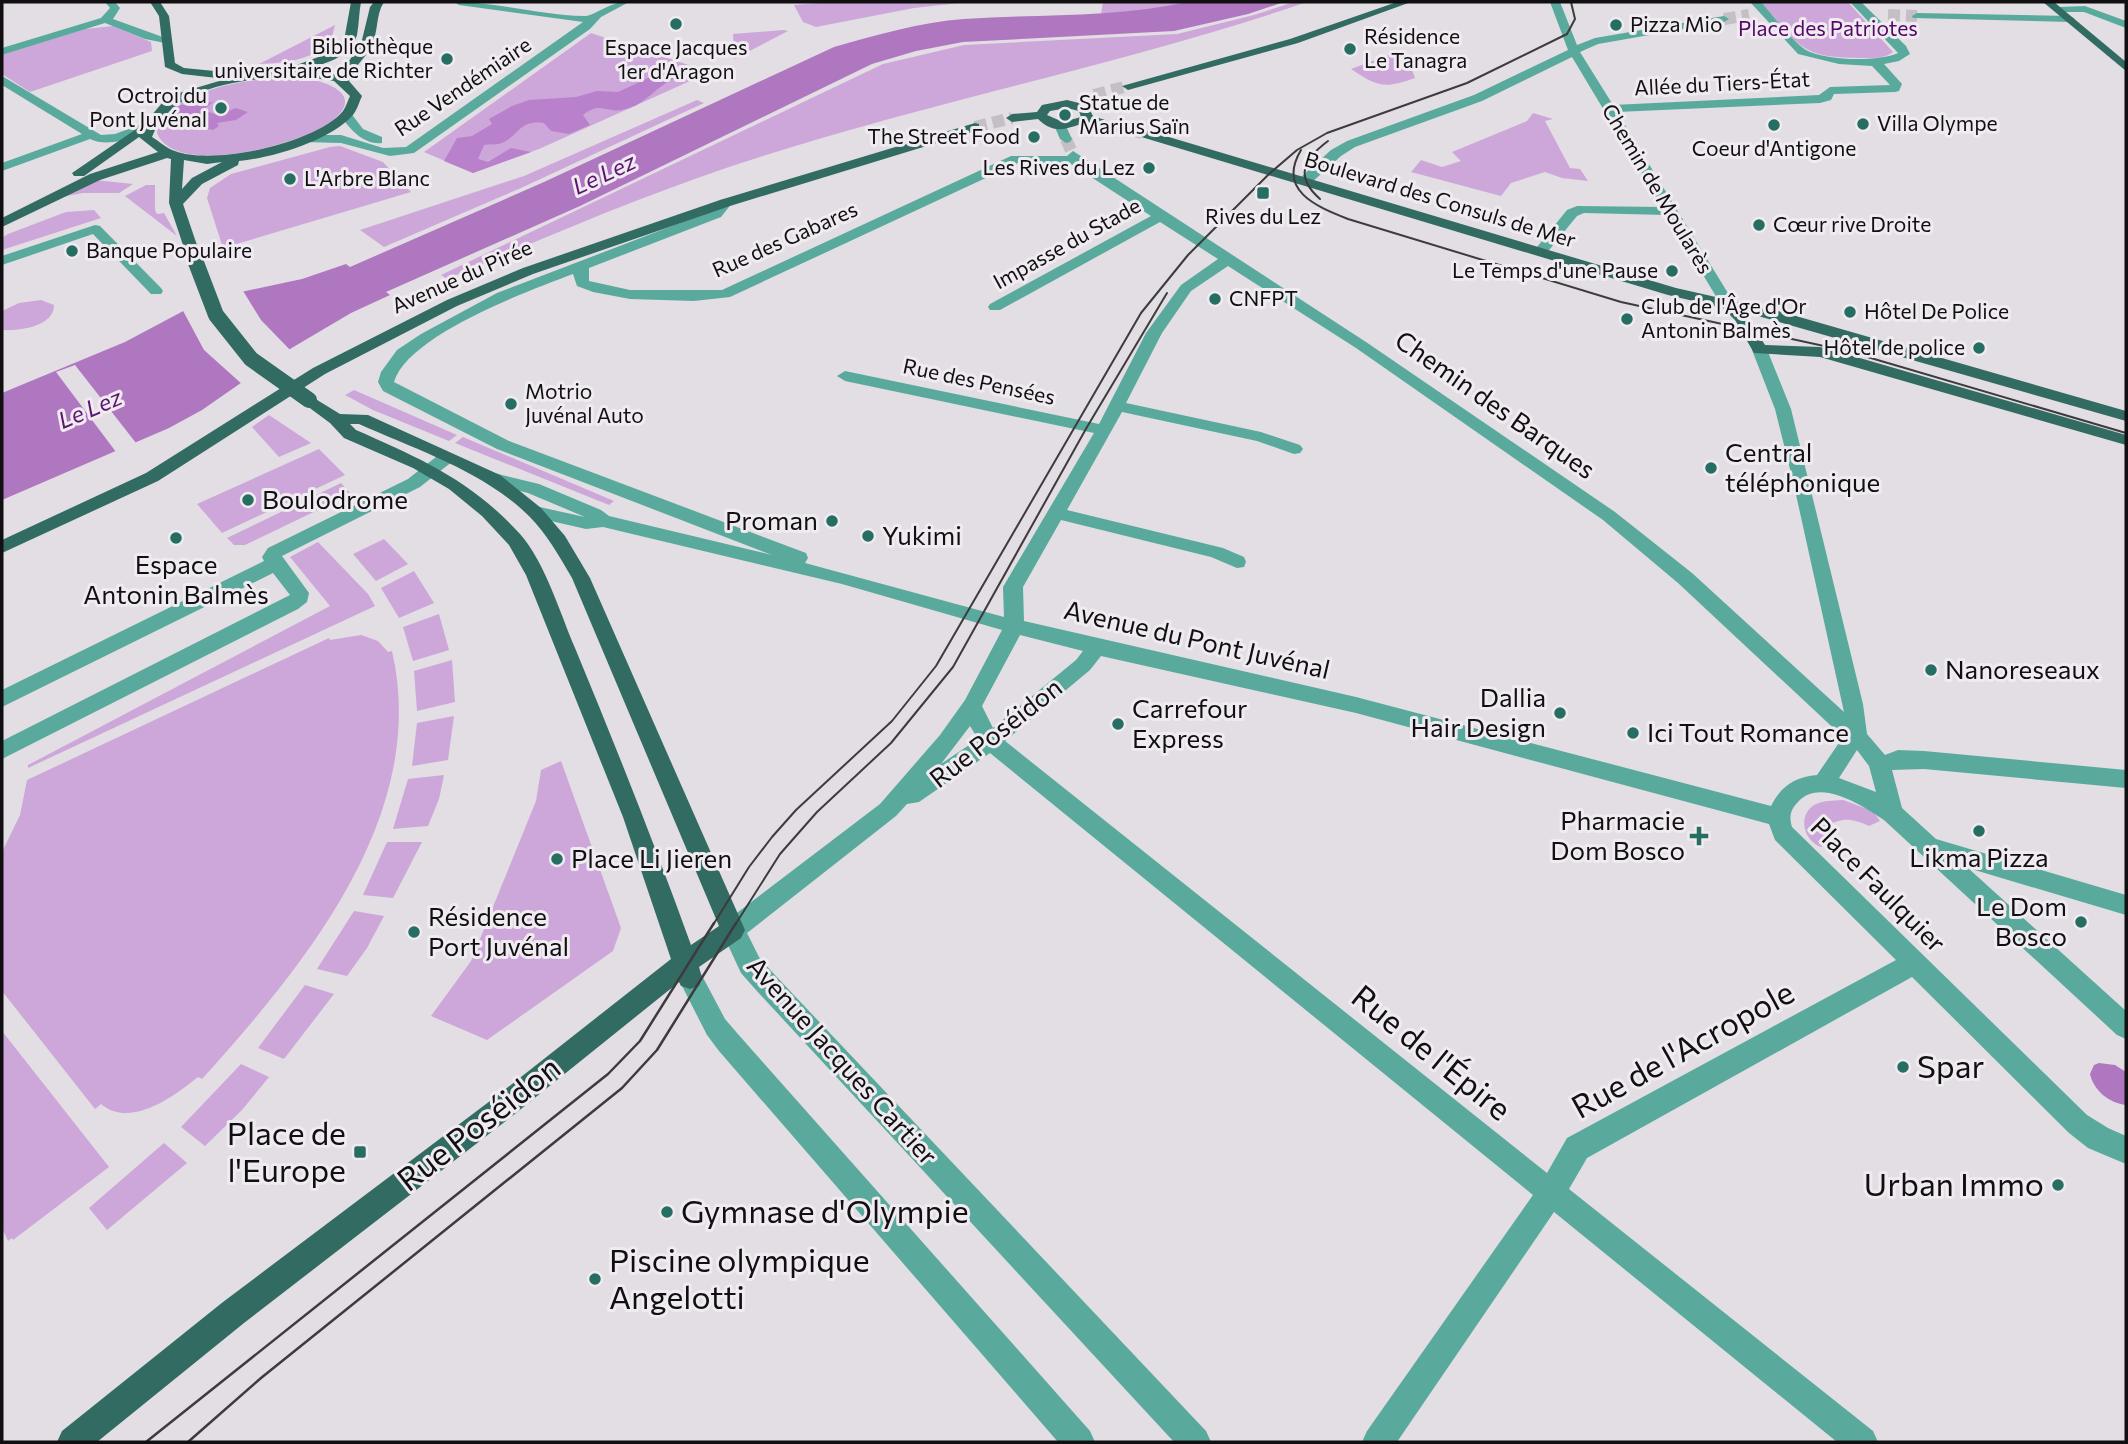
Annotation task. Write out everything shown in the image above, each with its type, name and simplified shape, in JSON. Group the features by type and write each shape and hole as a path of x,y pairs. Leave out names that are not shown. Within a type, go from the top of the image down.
{"main road":[{"path":"155,2 164,16 169,65 182,71 224,73 241,78"},
{"path":"272,74 318,61 345,47 351,39 356,2"},
{"path":"343,81 349,65 367,44 372,10 379,2"},
{"path":"1128,86 1294,41 1406,2"},
{"path":"2053,5 2126,68"},
{"path":"179,99 188,86 182,71"},
{"path":"2,211 69,179 147,126 155,116 179,99 241,78 300,73 343,81 354,94 354,105 346,115 326,130 308,139 243,157 220,159 172,155 153,147 145,138 147,126"},
{"path":"1012,118 1041,115 1052,106 1074,105 1090,97"},
{"path":"1074,105 1085,111 1087,118"},
{"path":"1041,115 1047,122 1060,125 1080,123 1087,118"},
{"path":"1087,118 1114,125"},
{"name":"Avenue du Pirée","path":"2,547 152,477 319,371 452,303 528,271 725,203 975,127"},
{"name":"Boulevard des Consuls de Mer","path":"1142,133 1673,292 1777,315 2126,416"},
{"path":"172,155 176,203 216,315 251,359 336,419"},
{"path":"2,223 95,177 172,155"},
{"path":"176,203 197,181 243,157"},
{"name":"Chemin de Moularès","path":"1727,303 1741,318 1760,350"},
{"path":"1760,350 1820,352 2126,440"},
{"name":"Avenue du Pont Juvénal","path":"336,419 362,419 494,479"},
{"name":"Avenue du Pont Juvénal","path":"336,419 350,434 430,470 474,500 534,512"},
{"name":"Avenue Jacques Cartier","path":"494,479 534,512 563,545 581,578 733,930"},
{"path":"474,500 519,545 535,575 634,817 687,971"},
{"name":"Rue Poséidon","path":"73,1442 179,1356 561,1063 687,971 733,930"}],"street":[{"path":"2,52 105,20 114,12 115,8 110,2"},
{"path":"459,2 585,19"},
{"name":"Rue Vendémiaire","path":"308,139 343,139 383,153 397,154 410,150 586,27 587,11 610,2"},
{"name":"Rue Vendémiaire","path":"346,115 359,132 388,144 401,145 585,19 624,2"},
{"name":"Chemin de Moularès","path":"1555,2 1574,51 1727,303"},
{"path":"1755,2 1802,52 1823,80 1895,89 1896,84 1874,61"},
{"path":"1802,52 1830,60 1874,61 1894,60 1904,54 1855,2"},
{"path":"2053,5 2085,9 2126,25"},
{"path":"1749,15 1768,15"},
{"path":"1870,15 1888,16"},
{"path":"1917,16 2070,19"},
{"path":"1306,180 1336,153 1351,144 1478,98 1595,41 1724,19"},
{"path":"105,20 121,24 146,38 165,40"},
{"path":"2,80 94,137 110,152"},
{"name":"Allée du Tiers-État","path":"1610,109 1820,99 1827,97 1823,80"},
{"path":"1060,125 1066,139"},
{"path":"2,167 94,137 117,138 147,126"},
{"name":"Chemin des Barques","path":"1073,158 1159,217 1361,345 1609,516 1685,578 1857,738"},
{"name":"Rue des Gabares","path":"583,264 580,272 582,283 601,291 700,298 725,294 1016,159 1073,158"},
{"path":"725,203 716,214 502,296 426,337 403,353 389,372 386,382 389,388 503,444 775,547 843,578"},
{"path":"1539,252 1572,213 1582,209 1670,211"},
{"name":"Impasse du Stade","path":"995,307 1159,217"},
{"path":"2,261 95,229 156,291"},
{"path":"1014,627 1013,587 1118,406 1170,309 1193,282 1227,260"},
{"name":"Chemin de Moularès","path":"1760,350 1783,409 1805,492 1853,704 1857,738"},
{"name":"Rue des Pensées","path":"845,376 1104,430"},
{"path":"1118,406 1261,437 1294,449"},
{"path":"2,751 291,604 300,597 299,593 271,557 280,549 414,483 447,457"},
{"name":"Avenue du Pont Juvénal","path":"494,479 533,488 595,513 603,521"},
{"name":"Avenue du Pont Juvénal","path":"534,512 586,523 603,521 843,578 1014,627 1356,705 1778,817"},
{"path":"1055,513 1216,552 1237,562"},
{"path":"669,537 685,514"},
{"path":"2,699 275,564"},
{"name":"Rue Poséidon","path":"888,810 924,772 972,706 1014,627"},
{"name":"Rue Poséidon","path":"733,930 888,810 931,785 990,742 1083,665 1097,647"},
{"name":"Rue de l'Épire","path":"972,706 977,725 990,742 1862,1442"},
{"path":"1823,783 1838,766 1847,744 1857,738 1872,751 1880,765 1892,813"},
{"path":"1880,765 1898,759 1923,760 2126,779"},
{"name":"Place Faulquier","path":"2126,1027 1930,847 1873,800 1851,790 1815,783 1793,792 1784,801 1778,817 1783,833 2078,1124 2098,1138 2126,1150"},
{"path":"1930,847 2126,905"},
{"name":"Avenue Jacques Cartier","path":"733,930 750,965 765,982 1195,1442"},
{"name":"Rue de l'Acropole","path":"1378,1442 1551,1193 1577,1148 1914,963"},
{"path":"687,971 716,1027 728,1042 1079,1442"}],"green space":[{"path":"833,2 969,2 914,8 816,27 803,22 794,5"},
{"path":"1103,2 1188,2 1157,9 1101,14"},
{"path":"1294,2 1307,2 1172,44 898,116 763,156 643,198 447,279 441,275 883,64 964,45 1177,34"},
{"name":"Place des Patriotes","path":"1761,2 1848,2 1893,52 1870,58 1812,52 1793,39"},
{"path":"335,25 330,44 314,54 259,64"},
{"path":"113,26 151,42 152,51 30,92 2,74 2,55 85,29"},
{"path":"788,31 734,59 733,34"},
{"path":"591,33 710,72 539,149 473,173 424,152"},
{"path":"1389,55 1412,70 1415,78 1388,85 1368,80 1351,69"},
{"path":"296,77 331,86 344,97 345,105 339,114 311,133 264,148 210,156 187,154 168,146 157,133 164,118 177,105 195,96 238,83"},
{"path":"697,100 704,103 521,188 384,247 360,230 524,176"},
{"path":"1533,113 1553,119 1545,121 1570,168 1580,169 1588,181 1562,178 1545,172 1511,183 1501,196 1411,172 1421,160 1442,167 1461,161 1452,152 1527,121"},
{"path":"340,146 383,162 411,192 223,248 207,198 210,188 231,174"},
{"path":"95,180 133,184 119,193 83,193 61,197"},
{"path":"146,185 155,185 155,210 157,214 164,213 177,236 125,196"},
{"path":"94,210 101,218 2,250 2,238 8,234 66,212"},
{"path":"41,300 54,305 48,318 42,323 17,330 2,330 2,311 19,303"},
{"path":"354,390 457,435 449,441 373,410 345,395"},
{"path":"269,415 311,443 279,457 252,427"},
{"path":"463,437 614,501 609,505 455,443"},
{"name":"Boulodrome","path":"319,449 345,475 222,533 197,504"},
{"path":"341,483 351,494 245,545 234,545 227,538"},
{"path":"384,539 408,564 376,581 353,554"},
{"path":"318,542 368,594 375,606 28,768 28,765 330,606 290,557"},
{"path":"414,571 434,603 399,618 381,588"},
{"path":"439,614 449,650 413,661 403,627"},
{"path":"361,635 378,641 388,652 392,651 399,712 393,771 375,829 349,884 317,937 280,988 202,1079 198,1077 165,1100 138,1111 113,1111 101,1104 95,1109 2,991 2,852 20,815 27,780 329,638"},
{"path":"452,660 455,702 417,711 414,671"},
{"path":"454,716 448,760 412,766 417,723"},
{"name":"Place Li Jieren","path":"561,761 621,928 613,951 487,1040 431,1016 471,961 536,801 541,770"},
{"path":"444,775 439,799 428,826 393,829 408,779"},
{"path":"1843,800 1873,811 1880,821 1869,826 1849,820 1834,822 1829,825 1829,843 1821,847 1815,844 1805,828 1804,822 1809,810 1821,802"},
{"path":"387,842 422,842 393,898 363,895"},
{"path":"354,911 384,916 367,948 347,976 317,969"},
{"path":"305,985 334,994 284,1059 258,1048"},
{"path":"2,1031 109,1167 13,1240 12,1238 8,1241 2,1228"},
{"path":"241,1064 269,1077 242,1110 205,1146 181,1127"},
{"path":"164,1143 187,1163 107,1230 89,1208"}],"shaded area":[{"path":"659,73 672,75 673,79 636,105 616,111 599,108 589,111 583,115 590,125 569,134 551,131 544,123 530,124 502,143 484,145 478,159 488,162 511,148 531,152 473,173 444,161 457,138 472,136 492,124 489,119 512,106 529,100 576,97 597,91 618,92"},
{"path":"213,102 203,110 218,115 236,108 248,112 236,120 217,123 219,126 213,130 181,123 160,123 180,105"}],"water":[{"name":"Le Lez","path":"1188,2 1284,2 1248,14 1174,31 963,42 916,51 872,64 580,206 386,292 390,295 351,313 290,349 202,410 169,428 2,500 2,393 125,342 204,300 302,279 346,264 350,267 544,182 834,47 931,23 992,17 1132,11"},
{"path":"2094,1065 2115,1065 2126,1072 2126,1105 2108,1099 2095,1086 2090,1074"}],"pier":[{"path":"240,286 261,320 292,352 243,385 204,350 181,307"},
{"path":"75,365 136,443 116,452 56,372"}],"tunnel":[{"path":"1724,19 1749,15"},
{"path":"1888,15 1917,16"},
{"path":"1094,95 1128,86"},
{"path":"975,127 1012,118"},
{"path":"1114,125 1142,133"},
{"path":"1066,139 1073,155"}],"tram line":[{"path":"713,925 749,867 772,837 796,810 892,721 936,666 1141,313 1188,255 1269,174 1297,150 1327,133 1467,83 1567,34 1575,19 1571,2"},
{"path":"1320,199 1307,183 1305,168 1313,154 1328,141"},
{"path":"1301,150 1295,164 1294,176 1303,195 1348,219 1621,302 1847,351 2126,433"},
{"path":"735,925 780,854 817,812 891,743 953,667 1087,427 1167,293"},
{"path":"146,1442 608,1074 640,1041 714,923"},
{"path":"188,1442 261,1378 622,1088 657,1050 736,923"}],"place":[{"name":"Espace Jacques 1er d'Aragon","path":"676,24"},
{"name":"Pizza Mio","path":"1616,25"},
{"name":"Résidence Le Tanagra","path":"1350,49"},
{"name":"Bibliothèque universitaire de Richter","path":"447,59"},
{"name":"Octroi du Pont Juvénal","path":"221,108"},
{"name":"Statue de Marius Saïn","path":"1065,115"},
{"name":"Villa Olympe","path":"1863,124"},
{"name":"Coeur d'Antigone","path":"1774,125"},
{"name":"The Street Food","path":"1034,137"},
{"name":"Les Rives du Lez","path":"1149,168"},
{"name":"L'Arbre Blanc","path":"290,179"},
{"name":"Rives du Lez","path":"1263,193"},
{"name":"Cœur rive Droite","path":"1759,225"},
{"name":"Banque Populaire","path":"72,251"},
{"name":"Le Temps d'une Pause","path":"1672,271"},
{"name":"CNFPT","path":"1215,299"},
{"name":"Hôtel De Police","path":"1850,312"},
{"name":"Club de l'Âge d'Or Antonin Balmès","path":"1627,319"},
{"name":"Hôtel de police","path":"1979,348"},
{"name":"Motrio Juvénal Auto","path":"511,404"},
{"name":"Central téléphonique","path":"1711,468"},
{"name":"Boulodrome","path":"248,500"},
{"name":"Proman","path":"832,521"},
{"name":"Yukimi","path":"868,536"},
{"name":"Espace Antonin Balmès","path":"176,538"},
{"name":"Nanoreseaux","path":"1931,670"},
{"name":"Dallia Hair Design","path":"1560,713"},
{"name":"Carrefour Express","path":"1118,724"},
{"name":"Ici Tout Romance","path":"1633,733"},
{"name":"Likma Pizza","path":"1979,831"},
{"name":"Pharmacie Dom Bosco","path":"1699,836"},
{"name":"Place Li Jieren","path":"557,859"},
{"name":"Le Dom Bosco","path":"2081,922"},
{"name":"Résidence Port Juvénal","path":"414,932"},
{"name":"Spar","path":"1903,1067"},
{"name":"Place de l'Europe","path":"360,1152"},
{"name":"Urban Immo","path":"2058,1185"},
{"name":"Gymnase d'Olympie","path":"667,1212"},
{"name":"Piscine olympique Angelotti","path":"595,1279"}]}
